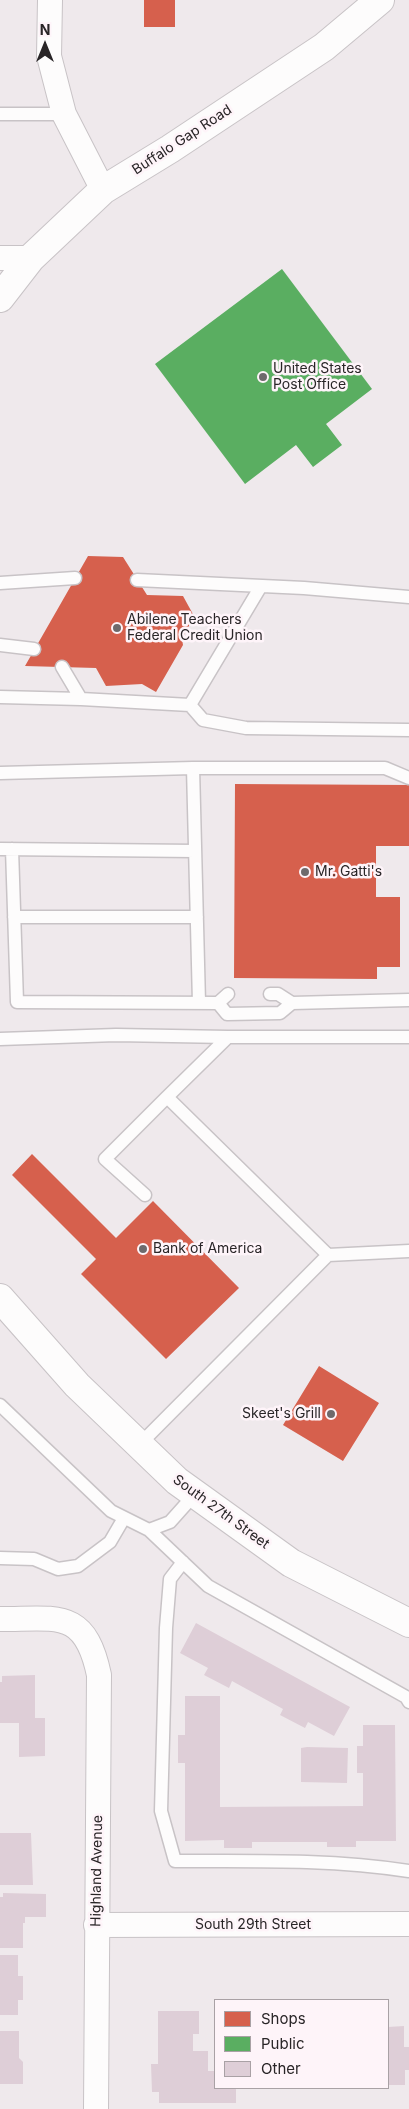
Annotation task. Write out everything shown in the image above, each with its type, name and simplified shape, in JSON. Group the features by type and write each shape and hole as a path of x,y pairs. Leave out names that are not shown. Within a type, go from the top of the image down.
{"main road":[{"name":"Buffalo Gap Road","path":"0,298 31,258 103,190 170,149 324,47 380,0"},
{"name":"South 27th Street","path":"0,1298 77,1385 177,1481 291,1563 409,1623"}],"street":[{"path":"50,0 49,56 64,114 103,190"},
{"path":"0,258 31,258"},
{"name":"Highland Avenue","path":"0,1619 62,1619 76,1626 94,1651 98,1676 96,2109"},
{"name":"South 29th Street","path":"96,1925 409,1924"}],"lane":[{"path":"0,114 64,114"},
{"path":"0,583 75,578"},
{"path":"137,580 261,586 409,597"},
{"path":"190,705 261,586"},
{"path":"0,645 34,649"},
{"path":"62,667 81,699"},
{"path":"0,698 81,699 190,705 203,720 246,728 409,730"},
{"path":"193,768 199,1002"},
{"path":"0,773 193,768 385,768 409,778"},
{"path":"195,851 6,849 13,901 17,1002 199,1002 223,998 227,1014 280,1014 292,1002"},
{"path":"0,895 13,901"},
{"path":"14,918 197,918"},
{"path":"270,994 278,994 292,1002 409,1000"},
{"path":"0,1039 116,1035 409,1036"},
{"path":"145,1195 105,1158 228,1036"},
{"path":"167,1097 328,1255"},
{"path":"140,1444 328,1255 409,1251"},
{"path":"0,1405 110,1511 149,1530 208,1586 406,1696 409,1702"},
{"path":"149,1530 170,1522 195,1494"},
{"path":"0,1558 34,1559 58,1568 78,1566 110,1542 124,1518"},
{"path":"183,1562 170,1580 161,1811 175,1862 303,1862 378,1866 409,1871"}],"building: Shops":[{"path":"144,0 175,0 175,27 144,27"},
{"name":"Abilene Teachers Federal Credit Union","path":"88,556 123,557 147,595 183,596 194,616 182,639 183,645 156,692 142,684 106,686 96,668 25,666"},
{"name":"Mr. Gatti's","path":"235,784 409,785 409,846 376,846 376,897 400,897 400,967 377,967 377,979 234,978"},
{"name":"Bank of America","path":"32,1154 116,1238 153,1201 239,1288 166,1359 81,1274 96,1259 12,1175"},
{"name":"Skeet's Grill","path":"319,1366 379,1403 343,1461 283,1425"}],"building: Public":[{"name":"United States Post Office","path":"282,269 372,389 326,424 342,445 313,467 296,445 245,484 155,364"}],"building: Other":[{"path":"196,1623 350,1707 334,1736 308,1722 305,1728 280,1715 283,1709 232,1681 229,1688 204,1675 208,1668 180,1653"},
{"path":"35,1675 35,1718 45,1718 45,1756 19,1757 19,1723 0,1723 0,1682 2,1682 2,1676"},
{"path":"185,1696 220,1696 220,1807 363,1806 363,1773 357,1773 357,1746 363,1746 363,1725 395,1725 396,1841 356,1841 356,1847 327,1847 327,1842 252,1842 252,1848 224,1848 224,1840 185,1841 185,1763 178,1763 178,1735 185,1735"},
{"path":"301,1748 348,1748 347,1783 301,1782"},
{"path":"0,1833 31,1833 33,1885 0,1885"},
{"path":"3,1893 46,1894 46,1917 25,1917 25,1923 23,1923 23,1948 0,1948 0,1897 3,1897"},
{"path":"0,1955 18,1955 18,1976 23,1976 23,2000 18,2000 18,2015 0,2015"},
{"path":"158,2011 199,2011 199,2034 193,2034 193,2051 208,2051 208,2071 214,2071 214,2089 236,2089 236,2103 159,2103 159,2092 152,2092 151,2064 158,2064"},
{"path":"404,2026 404,2047 409,2047 409,2070 405,2070 405,2085 389,2085 389,2027"},
{"path":"0,2031 19,2031 19,2058 23,2062 23,2084 0,2084"}],"place":[{"name":"United States Post Office","path":"263,377"},
{"name":"Abilene Teachers Federal Credit Union","path":"117,628"},
{"name":"Mr. Gatti's","path":"305,872"},
{"name":"Bank of America","path":"143,1249"},
{"name":"Skeet's Grill","path":"331,1414"}]}
